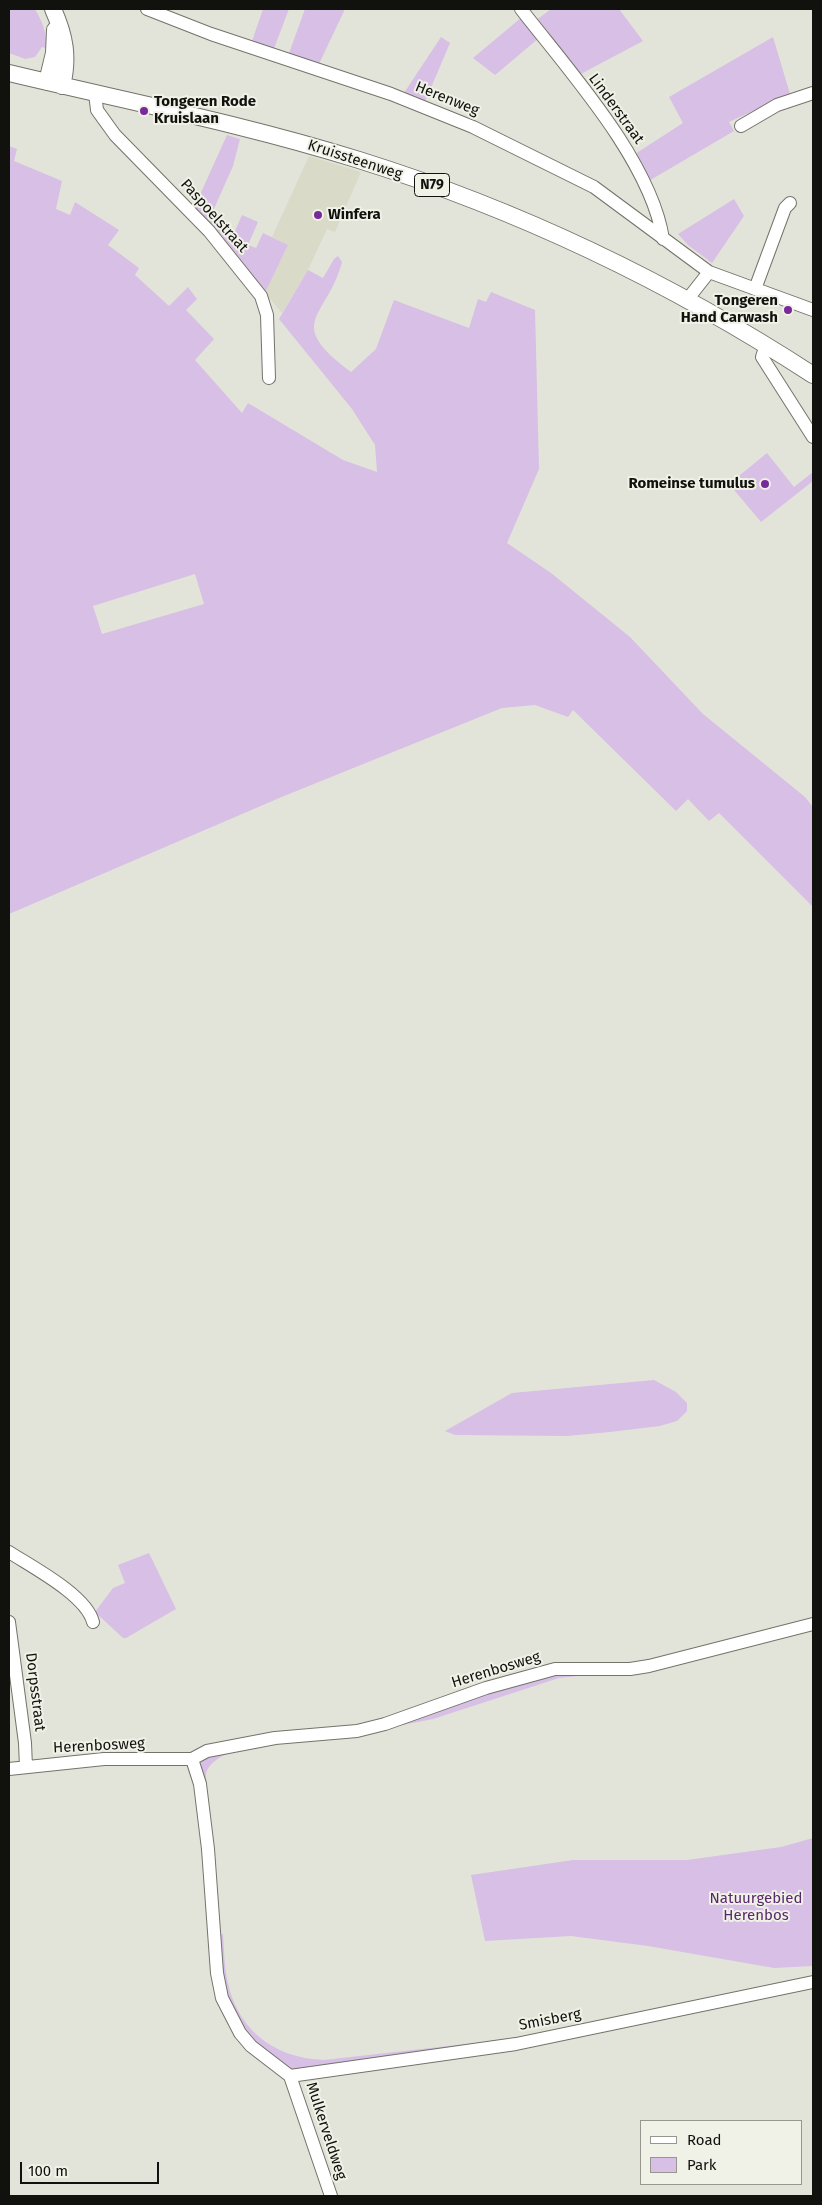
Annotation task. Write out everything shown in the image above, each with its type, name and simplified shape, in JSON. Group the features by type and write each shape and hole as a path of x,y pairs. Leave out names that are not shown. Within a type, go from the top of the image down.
{"main road":[{"path":"44,9 55,32 54,84"},
{"path":"52,9 60,26 66,54 66,66 54,84"},
{"name":"Kruissteenweg","path":"9,73 269,134 360,160 435,186 503,212 590,251 687,300 766,345 813,375"}],"street":[{"name":"Herenweg","path":"147,9 211,34 383,90 473,127 594,187 709,272 813,310"},
{"name":"Linderstraat","path":"521,9 615,132 630,156 650,196 664,239"},
{"name":"Paspoelstraat","path":"95,93 97,110 106,125 208,231 261,296 267,315 269,378"},
{"path":"741,126 777,105 813,93"},
{"path":"755,289 785,208 790,203"},
{"path":"687,300 709,272"},
{"path":"766,345 762,357 813,437"},
{"path":"9,1552 72,1594 91,1615 93,1622"},
{"name":"Herenbosweg","path":"9,1769 104,1759 192,1759 207,1751 275,1738 357,1731 385,1724 486,1688 546,1671 630,1669 650,1666 813,1624"},
{"name":"Dorpsstraat","path":"10,1629 26,1767"},
{"path":"192,1759 200,1784 217,1973 222,1998 240,2033 250,2046 290,2076"},
{"name":"Smisberg","path":"290,2076 516,2044 813,1982"},
{"name":"Mulkerveldweg","path":"290,2076 331,2196"}],"shaded area":[{"path":"309,156 361,172 335,232 327,229 308,270 282,313 265,293 288,245 272,237"}],"green space":[{"path":"9,9 35,9 38,14 44,28 46,43 45,48 42,47 35,57 25,59 9,53"},
{"path":"263,9 289,9 273,51 251,44"},
{"path":"305,9 345,9 318,66 288,56"},
{"path":"551,9 619,9 643,41 575,77 535,21"},
{"path":"522,17 539,38 495,75 473,58"},
{"path":"441,37 450,43 424,104 402,96"},
{"path":"773,37 790,94 729,122 734,131 647,182 635,154 683,123 669,97"},
{"path":"227,135 240,139 233,166 209,220 235,231 242,215 258,222 248,245 256,248 263,233 288,245 265,293 193,210"},
{"path":"9,146 17,149 14,161 62,181 56,209 70,215 75,202 119,230 108,245 139,268 135,275 169,306 188,287 197,299 186,310 214,339 195,360 242,413 248,403 343,460 377,472 375,445 352,409 279,319 308,270 323,278 334,259 338,256 342,262 328,296 315,319 314,330 319,341 330,355 351,372 376,349 394,300 469,328 478,299 486,302 491,292 535,310 539,469 507,543 551,573 630,637 703,714 805,797 813,807 813,907 719,813 709,821 688,799 676,811 573,710 568,717 535,705 502,708 284,796 9,914","holes":["195,574 204,604 102,634 93,606"]},
{"path":"734,199 744,216 712,263 688,245 678,234"},
{"path":"767,453 794,487 813,472 813,481 761,522 729,484"},
{"path":"654,1380 676,1392 687,1403 687,1411 677,1421 660,1426 567,1436 455,1435 445,1431 512,1393"},
{"path":"149,1553 176,1609 123,1638 95,1612 113,1588 125,1583 118,1565"},
{"path":"559,1672 598,1674 559,1678 433,1719 387,1728 421,1714"},
{"path":"261,1744 229,1753 210,1766 206,1773 208,1830 201,1762 203,1757"},
{"name":"Natuurgebied Herenbos","path":"813,1838 813,1966 774,1968 648,1946 571,1936 485,1941 471,1875 573,1860 687,1860 781,1847"},
{"path":"218,1934 223,1934 226,1973 230,1992 237,2009 258,2036 272,2046 287,2053 305,2058 324,2060 501,2040 291,2071 254,2044 227,2000"}],"place":[{"name":"Tongeren Rode Kruislaan","path":"144,111"},
{"name":"Winfera","path":"318,215"},
{"name":"Tongeren Hand Carwash","path":"788,310"},
{"name":"Romeinse tumulus","path":"765,484"}]}
